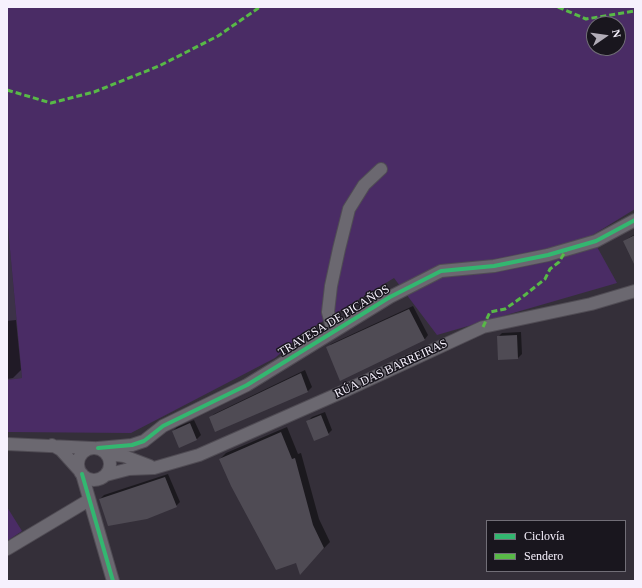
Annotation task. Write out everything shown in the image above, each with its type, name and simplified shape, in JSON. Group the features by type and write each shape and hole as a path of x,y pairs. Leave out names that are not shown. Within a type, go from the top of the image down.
{"street":[{"path":"333,332 328,312 330,292 339,248 350,209 364,185 381,169"},
{"name":"TRAVESA DE PICAÑOS","path":"99,450 121,447 144,441 163,426 247,385 390,297 441,271 494,266 548,255 596,241 635,220"},
{"name":"RÚA DAS BARREIRAS","path":"101,478 129,469 151,466 199,455 340,393 483,327 591,304 635,291"},
{"path":"144,441 143,458 151,466"},
{"path":"7,444 52,445 99,450 124,456 151,466"},
{"path":"52,445 61,450 80,472 91,480 101,478"},
{"path":"99,450 82,454 79,459 80,472 114,581"},
{"path":"7,549 89,500 101,478 111,465 99,450"}],"shaded area":[{"path":"7,7 635,7 635,209 591,236 617,283 437,335 394,278 302,334 275,358 131,433 7,432 7,380 22,378 7,217"},
{"path":"7,217 22,378 7,380"},
{"path":"7,507 22,531 7,541"}],"building":[{"path":"635,235 635,266 623,241"},
{"path":"409,309 425,340 340,381 326,347"},
{"path":"517,335 518,359 498,360 497,336"},
{"path":"301,373 308,392 215,432 209,417"},
{"path":"321,415 329,435 314,441 306,421"},
{"path":"190,423 197,440 179,448 172,431"},
{"path":"281,432 292,459 295,458 313,525 324,548 300,575 296,563 276,570 231,486 219,459"},
{"path":"165,477 177,507 147,519 108,526 99,499"}],"marked path":[{"path":"7,90 51,103 94,92 159,66 218,36 260,7"},
{"path":"558,7 586,19 635,11"},
{"path":"483,327 490,312 505,309 545,279 550,269 559,262 566,250"}],"cycle path":[{"path":"98,448 132,445 144,441 163,426 247,385 390,297 441,271 494,266 548,255 596,241 635,220"},
{"path":"82,474 113,581"}]}
